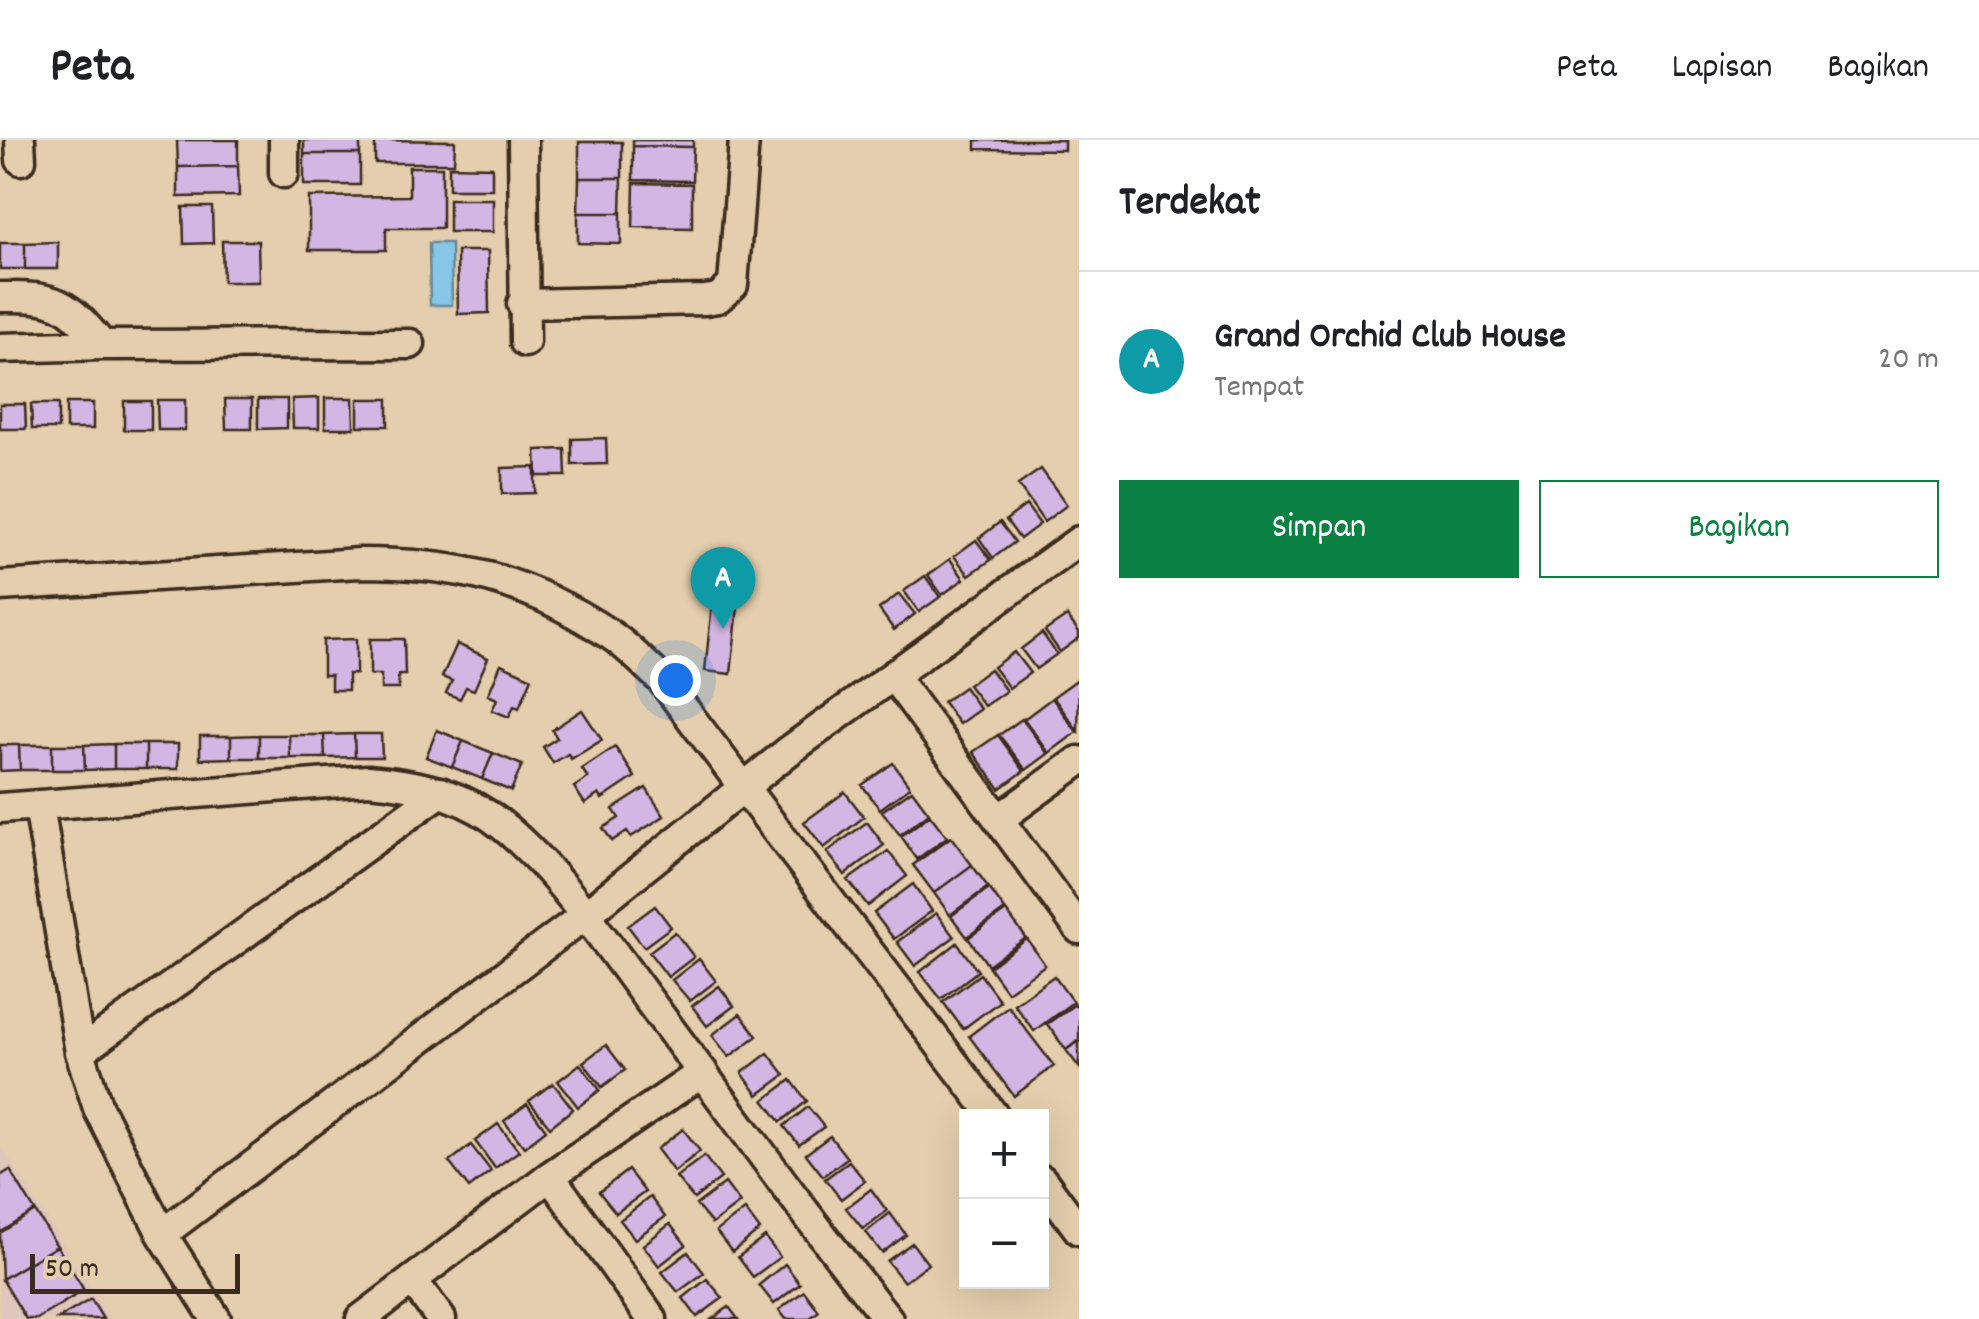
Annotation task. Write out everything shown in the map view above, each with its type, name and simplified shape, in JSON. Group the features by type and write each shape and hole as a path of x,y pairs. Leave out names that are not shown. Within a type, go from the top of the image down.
{"street":[{"path":"284,140 284,173"},
{"path":"523,140 525,342"},
{"path":"522,304 706,300 726,293 733,284 744,140"},
{"path":"0,296 54,300 75,311 102,345"},
{"path":"0,348 410,344"},
{"path":"162,1234 585,915 790,750 1079,541"},
{"path":"0,586 359,563 415,563 466,570 546,597 612,636 662,680 989,1109"},
{"path":"894,677 1079,929"},
{"path":"999,819 1079,760"},
{"path":"0,808 368,780 419,785 491,817 519,841 585,915 888,1319"},
{"path":"80,1052 441,792"},
{"path":"39,806 80,1052 111,1139 162,1234 216,1319"},
{"path":"361,1319 550,1176 702,1072"},
{"path":"550,1176 641,1316"},
{"path":"1049,1189 1079,1230"},
{"path":"413,1280 441,1319"}],"shaded area":[{"path":"0,1144 110,1319 0,1319"}],"water":[{"path":"429,243 451,243 452,305 430,305"}],"building":[{"path":"177,140 238,140 238,166 178,167"},
{"path":"304,140 360,140 360,154 304,154"},
{"path":"375,140 455,141 454,163 375,163"},
{"path":"633,140 693,140 693,147 633,146"},
{"path":"976,140 1064,140 1064,150 976,149"},
{"path":"579,142 622,142 622,178 579,178"},
{"path":"633,146 693,147 692,181 633,180"},
{"path":"304,154 360,154 360,185 304,185"},
{"path":"238,166 239,196 178,197 178,167"},
{"path":"449,166 492,167 492,189 449,189"},
{"path":"409,167 442,167 442,228 386,228 386,250 309,250 309,197 409,196"},
{"path":"579,178 622,178 621,213 578,213"},
{"path":"634,183 692,184 692,228 633,227"},
{"path":"449,199 493,199 493,232 449,232"},
{"path":"183,207 212,207 213,243 184,244"},
{"path":"578,213 621,213 621,244 578,243"},
{"path":"222,241 258,241 259,282 223,282"},
{"path":"58,242 58,269 25,269 25,243"},
{"path":"0,243 25,243 25,269 0,269"},
{"path":"457,251 488,251 489,313 458,314"},
{"path":"319,398 319,428 293,428 292,399"},
{"path":"325,398 353,398 354,428 325,428"},
{"path":"225,399 252,399 252,429 226,429"},
{"path":"258,399 287,399 287,428 258,429"},
{"path":"358,399 388,399 388,426 358,426"},
{"path":"157,400 185,400 185,430 158,430"},
{"path":"124,401 151,401 151,430 124,430"},
{"path":"66,403 93,403 93,429 66,429"},
{"path":"0,404 25,404 26,429 0,429"},
{"path":"31,404 58,404 58,429 32,429"},
{"path":"606,438 607,464 572,465 572,439"},
{"path":"565,449 566,476 537,476 536,450"},
{"path":"535,467 535,493 502,494 502,468"},
{"path":"1041,469 1067,505 1044,522 1018,485"},
{"path":"1026,505 1040,524 1020,539 1006,520"},
{"path":"1000,522 1015,542 993,558 979,538"},
{"path":"976,540 991,560 969,575 954,556"},
{"path":"950,559 964,579 942,595 928,575"},
{"path":"925,576 940,597 919,612 904,591"},
{"path":"714,585 740,587 731,674 705,671"},
{"path":"899,594 915,614 894,630 879,609"},
{"path":"1067,616 1079,638 1060,652 1045,631"},
{"path":"1042,633 1057,654 1036,669 1021,649"},
{"path":"356,639 356,674 348,674 348,690 331,690 331,675 323,675 323,640"},
{"path":"370,639 404,639 405,675 398,675 399,689 381,689 381,675 370,675"},
{"path":"457,644 488,658 474,690 466,687 460,699 446,693 452,681 442,677"},
{"path":"1014,652 1030,673 1009,688 993,667"},
{"path":"501,664 532,678 519,708 514,706 509,717 492,710 497,699 488,695"},
{"path":"990,669 1006,691 984,706 968,685"},
{"path":"1079,680 1078,731 1053,697"},
{"path":"964,687 980,709 959,724 943,702"},
{"path":"1052,698 1077,732 1049,753 1024,719"},
{"path":"582,710 602,740 571,759 568,754 553,763 543,747 557,738 552,730"},
{"path":"1022,719 1048,754 1026,770 999,735"},
{"path":"437,730 463,741 452,767 426,757"},
{"path":"354,734 381,734 382,757 355,757"},
{"path":"354,734 355,757 325,758 324,735"},
{"path":"259,735 289,735 290,758 259,758"},
{"path":"259,735 259,758 231,758 231,736"},
{"path":"289,735 324,735 325,758 290,758"},
{"path":"998,735 1024,771 1000,789 973,752"},
{"path":"200,736 231,736 231,758 200,759"},
{"path":"463,741 493,753 482,779 452,767"},
{"path":"114,744 146,744 146,769 114,769"},
{"path":"114,744 114,769 85,770 84,745"},
{"path":"146,744 178,744 178,769 146,769"},
{"path":"0,745 19,745 20,770 0,771"},
{"path":"19,745 52,745 52,770 20,770"},
{"path":"52,745 84,745 85,770 52,770"},
{"path":"615,747 635,777 602,799 599,794 585,804 574,787 588,778 582,769"},
{"path":"493,753 522,765 511,791 482,779"},
{"path":"893,763 910,787 880,809 862,785"},
{"path":"646,788 664,816 631,837 627,831 612,841 603,828 619,818 613,809"},
{"path":"912,790 929,813 900,835 882,811"},
{"path":"845,792 864,817 824,848 804,822"},
{"path":"930,815 947,837 917,859 901,836"},
{"path":"867,822 884,845 845,875 827,852"},
{"path":"951,837 972,865 934,893 913,865"},
{"path":"888,851 907,876 868,906 848,880"},
{"path":"972,865 988,887 950,915 934,893"},
{"path":"913,884 932,911 894,939 874,913"},
{"path":"989,888 1005,910 967,937 951,916"},
{"path":"655,906 671,927 644,947 628,926"},
{"path":"1006,911 1026,938 988,965 968,938"},
{"path":"936,913 954,937 915,966 897,942"},
{"path":"675,932 694,957 668,977 649,952"},
{"path":"1027,939 1045,965 1007,992 989,967"},
{"path":"957,943 978,971 941,999 920,972"},
{"path":"699,959 716,981 690,1001 672,980"},
{"path":"980,974 1000,1001 963,1029 943,1002"},
{"path":"1054,976 1073,1002 1034,1031 1014,1004"},
{"path":"719,986 734,1006 707,1026 692,1006"},
{"path":"1075,1004 1079,1009 1079,1040 1066,1050 1047,1024"},
{"path":"1008,1006 1054,1066 1014,1096 969,1036"},
{"path":"740,1014 757,1036 729,1057 712,1035"},
{"path":"1079,1041 1079,1067 1066,1050"},
{"path":"606,1045 625,1070 602,1087 583,1062"},
{"path":"768,1053 785,1075 758,1095 742,1073"},
{"path":"580,1064 600,1090 578,1107 558,1081"},
{"path":"791,1080 807,1101 781,1122 764,1100"},
{"path":"553,1083 573,1109 550,1127 529,1101"},
{"path":"527,1104 546,1130 524,1147 504,1121"},
{"path":"808,1107 824,1127 799,1145 784,1126"},
{"path":"498,1124 519,1151 495,1168 475,1141"},
{"path":"683,1129 700,1151 674,1172 657,1149"},
{"path":"830,1136 847,1158 823,1176 806,1154"},
{"path":"471,1145 491,1171 469,1188 449,1162"},
{"path":"704,1156 721,1178 694,1199 676,1177"},
{"path":"849,1161 865,1181 841,1199 825,1179"},
{"path":"10,1170 35,1211 0,1233 0,1176"},
{"path":"628,1170 645,1192 616,1213 599,1192"},
{"path":"725,1183 740,1203 712,1224 696,1205"},
{"path":"871,1189 887,1211 863,1229 846,1208"},
{"path":"650,1197 665,1217 635,1239 620,1220"},
{"path":"745,1210 760,1230 732,1252 716,1231"},
{"path":"35,1211 57,1246 2,1279 0,1233"},
{"path":"890,1213 906,1235 882,1253 866,1232"},
{"path":"670,1224 686,1245 659,1266 643,1245"},
{"path":"765,1237 780,1257 753,1277 738,1257"},
{"path":"912,1243 928,1264 904,1282 887,1261"},
{"path":"57,1246 84,1290 37,1319 26,1319 2,1279"},
{"path":"688,1252 704,1273 678,1292 662,1272"},
{"path":"785,1264 800,1284 774,1304 759,1285"},
{"path":"707,1279 723,1298 697,1317 683,1298"},
{"path":"804,1291 819,1311 809,1319 786,1319 779,1310"},
{"path":"91,1299 103,1319 58,1319"},
{"path":"729,1307 738,1319 712,1319"}],"place":[{"name":"Grand Orchid Club House","path":"723,629"}]}
